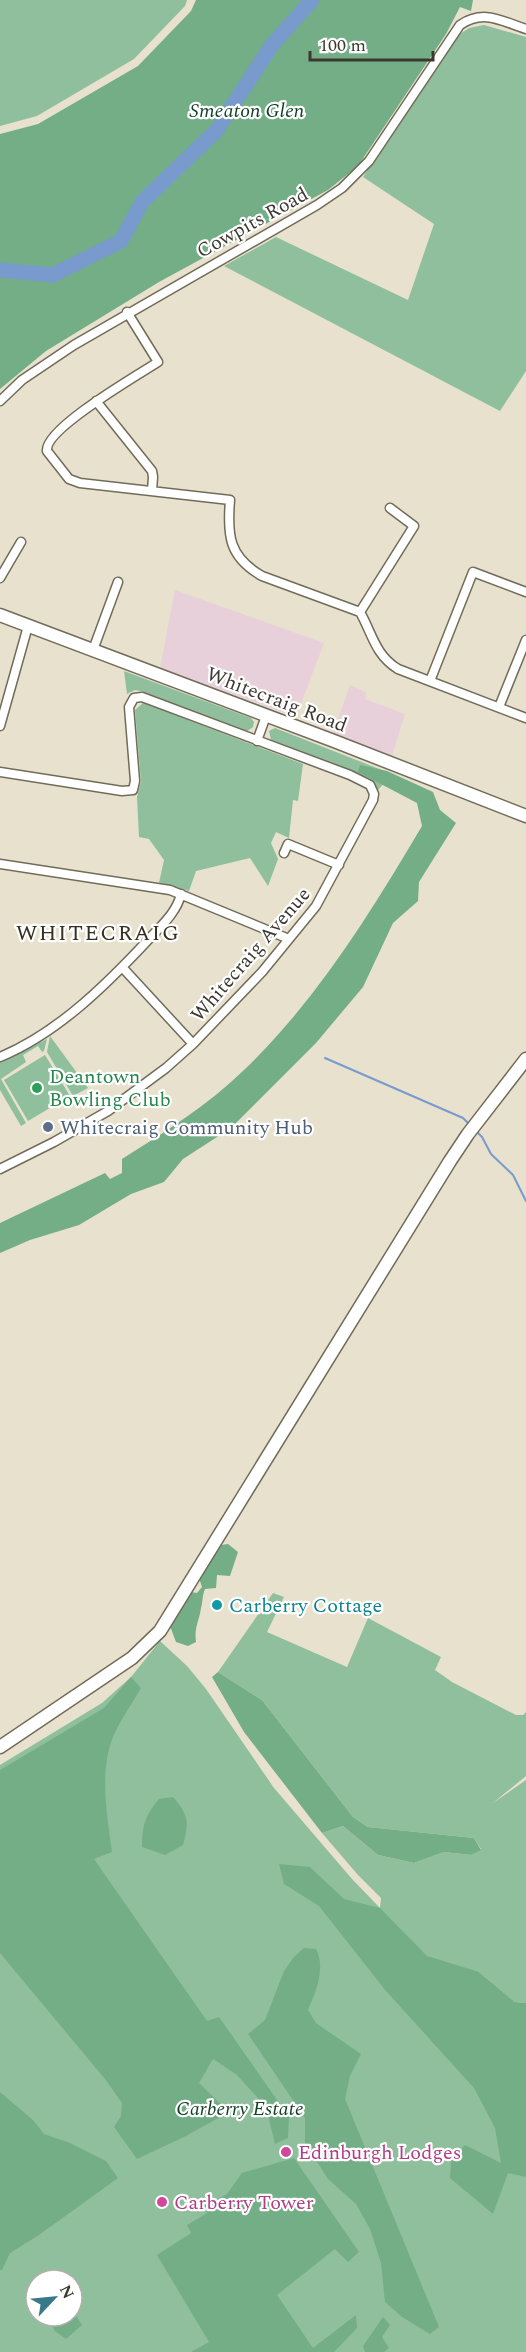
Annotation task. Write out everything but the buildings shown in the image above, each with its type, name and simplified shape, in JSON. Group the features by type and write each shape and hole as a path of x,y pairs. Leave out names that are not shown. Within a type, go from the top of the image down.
{"main road":[{"name":"Whitecraig Road","path":"0,615 526,816"},
{"path":"0,1747 116,1670 160,1631 468,1134 526,1059"}],"street":[{"name":"Cowpits Road","path":"0,401 22,380 74,345 317,205 342,188 369,161 460,25 479,16 526,29"},
{"path":"128,312 158,362 83,409 49,442 47,446 51,456 74,481 230,500 228,526 230,538 234,549 249,568 262,576 360,612 374,645 388,663 398,669 526,718"},
{"path":"96,401 152,471 152,491"},
{"path":"360,612 414,526 390,508"},
{"path":"0,578 21,542"},
{"path":"430,681 473,572 526,592"},
{"path":"93,650 118,582"},
{"path":"0,726 28,626"},
{"path":"499,707 526,640"},
{"path":"0,772 133,790 135,781 129,707 130,702 137,697 257,741 266,716"},
{"name":"Whitecraig Avenue","path":"0,1169 108,1111 166,1068 227,1010 316,906 373,800 374,794 370,785 350,775 257,741"},
{"path":"284,853 288,844 339,865"},
{"path":"0,864 159,888 182,894 289,939"},
{"path":"0,1057 47,1031 83,1003 122,967 173,912 182,894"},
{"path":"122,967 193,1044"}],"shaded area":[{"path":"175,590 324,643 296,717 160,668"},
{"path":"350,685 366,692 365,699 405,714 392,756 333,733"}],"green space":[{"path":"0,0 187,0 185,6 134,59 37,116 0,126"},
{"name":"Smeaton Glen","path":"196,0 473,0 471,11 460,7 446,34 358,166 328,190 159,282 46,351 0,389 0,134 38,124 138,66 191,11"},
{"path":"484,25 526,37 526,371 500,411 224,266 276,237 408,300 434,224 363,177 454,38 469,28"},
{"path":"124,671 251,718 254,722 253,727 246,732 141,691 135,690 127,694"},
{"path":"143,703 303,764 298,801 293,800 289,838 276,832 271,843 278,859 268,886 250,858 196,871 189,891 159,883 164,860 149,839 139,837 137,797 141,782 135,710"},
{"path":"275,728 392,774 378,790 371,779 271,740 269,731"},
{"path":"360,765 387,771 433,792 440,810 456,823 419,882 418,901 393,923 363,987 316,1043 231,1128 183,1159 164,1182 131,1194 79,1225 30,1240 0,1253 0,1223 105,1173 110,1179 122,1173 122,1159 186,1117 230,1083 271,1043 319,985 363,923 422,826 417,803 358,772"},
{"path":"50,1036 88,1088 73,1096 47,1052"},
{"path":"47,1039 44,1051 42,1052 38,1046 23,1055 26,1062 1,1079 26,1123 21,1126 0,1090 0,1062"},
{"name":"Deantown Bowling Club","path":"45,1055 70,1096 28,1121 4,1080"},
{"path":"228,1544 238,1552 230,1576 217,1575 216,1588 205,1589 196,1628 196,1642 188,1646 176,1642 170,1626 191,1592 197,1593 202,1587 199,1578 221,1545"},
{"name":"Carberry Estate","path":"273,1593 284,1597 267,1632 347,1667 368,1618 441,1657 435,1670 452,1682 516,1715 523,1715 526,1712 526,1776 493,1803 526,1780 526,2003 515,2002 479,1972 526,2058 526,2352 0,2352 0,1765 102,1703 131,1677 160,1641 187,1666 206,1689 274,1788 380,1908 381,1898 322,1833 343,1826 378,1855 414,1863 444,1852 471,1855 481,1849 474,1838 368,1827 353,1817 262,1700 218,1672"},
{"path":"218,1672 262,1700 353,1817 368,1827 474,1838 481,1850 471,1855 444,1852 414,1863 378,1855 343,1826 322,1833 244,1732 212,1677"},
{"path":"131,1677 141,1688 113,1737 106,1765 105,1794 112,1852 94,1859 207,2021 219,2017 289,2117 288,2138 275,2144 266,2107 237,2075 213,2059 199,2083 229,2112 186,2136 137,2159 114,2127 121,2116 122,2103 105,2079 0,1953 0,1770 104,1708"},
{"path":"173,1797 185,1814 187,1825 183,1845 165,1855 142,1847 144,1827 150,1810 159,1799"},
{"path":"279,1864 310,1867 344,1899 380,1908 427,1956 479,1972 515,2002 526,2003 526,2177 508,2173 493,2214 450,2178 451,2161 465,2145 501,2163 495,2128 474,2088 386,1991 319,1906 284,1884"},
{"path":"304,1948 316,1949 320,1964 319,1979 308,2010 316,2023 361,2054 350,2076 345,2099 439,2327 430,2334 402,2317 385,2302 381,2263 370,2229 356,2204 328,2179 305,2143 305,2118 248,2034 265,2020 284,1971"},
{"path":"0,2092 33,2120 44,2134 70,2143 106,2161 118,2178 10,2253 2,2270 0,2270"},
{"path":"294,2158 359,2252 348,2262 335,2249 277,2295 313,2348 356,2315 357,2328 334,2352 191,2352 209,2342 157,2255 191,2233 187,2225 207,2213 204,2206 227,2194 242,2173"},
{"path":"383,2317 390,2325 382,2337 389,2348 384,2352 365,2352 363,2346"},
{"path":"53,2328 79,2328 66,2339"}],"waterway":[{"path":"0,270 53,275 121,241 142,202 216,131 272,45 312,0"},
{"path":"325,1058 463,1118 470,1125"},
{"path":"476,1131 491,1154 513,1175 526,1201"}],"place":[{"name":"Deantown Bowling Club","path":"37,1088"},
{"name":"Whitecraig Community Hub","path":"48,1127"},
{"name":"Carberry Cottage","path":"217,1605"},
{"name":"Edinburgh Lodges","path":"286,2152"},
{"name":"Carberry Tower","path":"162,2202"}],"district":[{"name":"WHITECRAIG","path":"98,932"}]}
